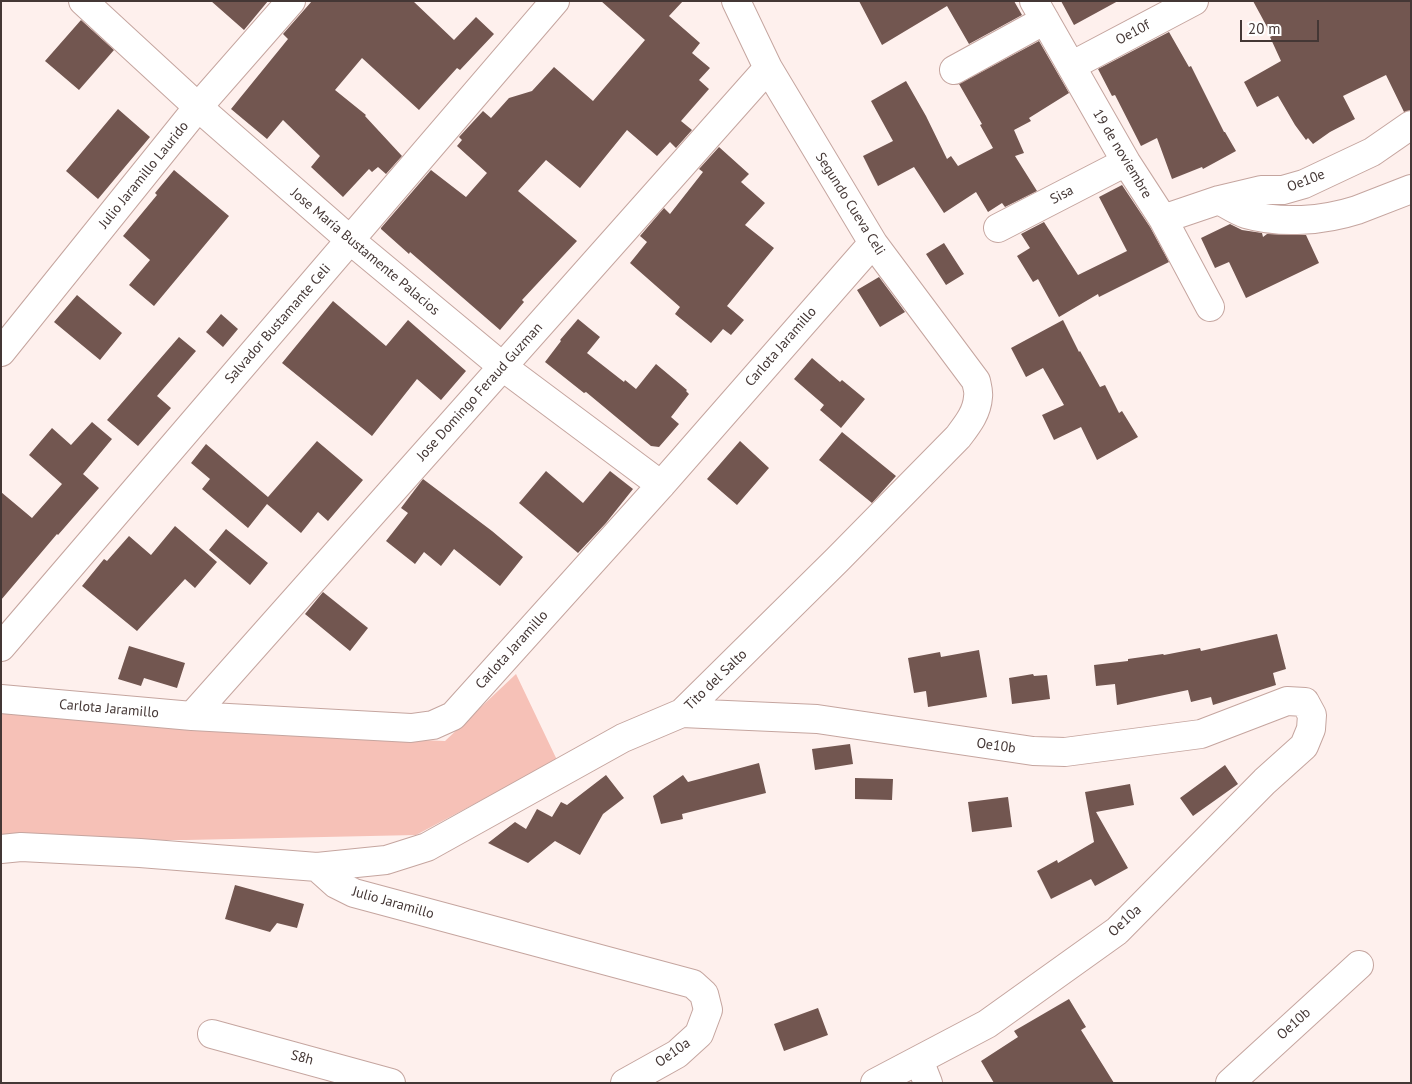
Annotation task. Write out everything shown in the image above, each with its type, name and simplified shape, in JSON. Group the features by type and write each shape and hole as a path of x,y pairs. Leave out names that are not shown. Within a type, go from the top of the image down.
{"street":[{"name":"Jose María Bustamente Palacios","path":"84,1 198,107 350,240 503,367 661,485"},
{"name":"Julio Jaramillo Laurido","path":"1,352 198,107 291,1"},
{"name":"Salvador Bustamante Celi","path":"1,648 555,1"},
{"name":"Segundo Cueva Celi","path":"736,1 768,68 872,243 976,381 978,397"},
{"name":"Oe10f","path":"1071,66 1194,1"},
{"name":"19 de noviembre","path":"1040,10 1126,162 1163,219 1210,307"},
{"path":"954,70 1040,10"},
{"name":"Jose Domingo Feraud Guzman","path":"192,716 768,68"},
{"name":"Oe10e","path":"1163,219 1219,200 1261,190 1283,190 1304,184 1372,152 1411,125"},
{"name":"Sisa","path":"998,228 1126,162"},
{"path":"1219,200 1245,214 1302,220 1355,210 1411,189"},
{"name":"Carlota Jaramillo","path":"1,699 192,716 411,728 433,725 453,716 661,485 872,243"},
{"name":"Tito del Salto","path":"317,867 386,860 427,848 624,738 682,713 958,437 975,412 978,397"},
{"name":"Oe10b","path":"682,713 817,720 1033,751 1065,752 1201,734 1287,702 1305,702"},
{"name":"Oe10a","path":"875,1083 924,1071 1117,932 1258,788 1304,746 1311,729 1312,715 1305,702"},
{"path":"1,849 21,847 140,852 317,867"},
{"name":"Julio Jaramillo","path":"317,867 336,884 354,893 693,984 704,994 708,1010"},
{"name":"Oe10b","path":"1230,1083 1359,965"},
{"name":"Oe10a","path":"625,1083 676,1054 699,1034 708,1010"},
{"name":"S8h","path":"212,1034 391,1083"}],"shaded area":[{"path":"516,674 557,760 416,835 186,840 1,840 1,712 190,730 445,741"}],"building":[{"path":"211,1 268,1 244,30"},
{"path":"312,1 413,1 454,40 476,17 494,34 460,70 457,68 419,110 362,58 335,90 366,115 402,156 386,174 378,167 372,172 369,169 343,197 311,167 320,156 283,120 267,139 231,109 288,39 283,34"},
{"path":"601,1 683,1 669,16 700,43 692,53 710,68 699,80 709,89 681,121 692,130 676,148 670,142 657,156 627,130 580,188 546,160 518,191 577,241 522,300 524,302 500,330 410,252 409,254 381,228 431,170 466,197 487,173 457,146 462,140 459,137 483,111 491,118 509,98 532,91 554,67 593,101 645,40"},
{"path":"859,1 1014,1 1022,15 969,44 947,6 882,45"},
{"path":"1061,1 1118,1 1074,25"},
{"path":"1253,1 1411,1 1411,110 1404,112 1386,75 1343,96 1355,119 1330,132 1313,144 1308,138 1306,140 1295,125 1278,96 1257,107 1244,82 1281,61 1270,37 1272,36"},
{"path":"81,20 114,50 79,90 45,61"},
{"path":"1169,32 1189,67 1191,66 1224,132 1236,151 1203,169 1202,167 1172,179 1157,138 1141,146 1115,95 1112,96 1098,69"},
{"path":"1039,41 1069,93 1029,118 1031,121 1014,130 1024,153 1015,156 1037,191 1005,207 1002,203 988,212 976,192 944,213 914,167 878,186 863,156 893,141 871,101 906,81 947,159 951,156 958,166 993,148 980,125 982,124 959,84"},
{"path":"118,109 150,137 98,199 66,171"},
{"path":"719,147 749,174 741,182 765,203 745,225 774,248 727,306 744,320 731,335 723,329 711,343 675,314 680,307 630,263 647,242 640,236 664,208 670,214 703,172 699,169"},
{"path":"174,170 229,216 154,306 129,285 150,260 123,236 157,195 155,193"},
{"path":"1122,185 1150,227 1169,262 1099,297 1098,294 1059,317 1038,279 1033,282 1017,256 1030,248 1021,234 1044,222 1078,275 1127,251 1099,197"},
{"path":"1230,224 1242,230 1262,233 1263,237 1267,234 1306,235 1319,263 1246,298 1229,262 1215,268 1201,238"},
{"path":"944,243 964,274 946,285 926,254"},
{"path":"879,277 905,312 880,327 857,290"},
{"path":"77,295 122,333 100,360 54,322"},
{"path":"333,301 386,346 408,320 466,371 441,400 417,379 372,436 282,363"},
{"path":"221,314 238,329 223,347 206,332"},
{"path":"578,319 600,337 587,353 624,382 625,380 636,389 656,364 687,390 689,394 671,417 679,424 659,447 651,446 586,392 584,393 545,362"},
{"path":"1063,320 1100,387 1105,385 1119,413 1122,411 1138,437 1097,460 1081,427 1054,440 1042,415 1064,405 1043,368 1026,377 1011,348"},
{"path":"179,337 196,351 157,396 171,408 138,446 107,420"},
{"path":"812,358 840,382 842,380 865,399 841,428 820,410 824,405 794,379"},
{"path":"92,422 112,439 83,474 99,488 1,600 1,492 32,518 62,484 29,455 52,428 71,445"},
{"path":"842,432 896,476 872,503 819,460"},
{"path":"317,441 363,480 328,521 318,512 301,533 267,504 248,528 202,489 210,479 191,463 206,444 268,497"},
{"path":"740,441 769,468 737,505 707,479"},
{"path":"546,471 583,503 610,471 633,489 606,523 578,553 519,503"},
{"path":"423,479 523,557 500,586 454,549 441,566 424,552 415,564 386,541 408,513 401,508"},
{"path":"175,526 217,562 195,588 185,579 137,631 82,586 104,559 107,561 129,536 151,555"},
{"path":"226,529 268,563 250,585 209,550"},
{"path":"323,592 368,628 350,651 305,614"},
{"path":"1277,634 1286,669 1273,673 1276,685 1213,705 1211,697 1191,702 1188,690 1117,705 1115,684 1096,686 1094,665 1200,648 1201,651"},
{"path":"129,646 185,663 177,688 144,678 141,686 118,679"},
{"path":"979,650 987,697 928,707 926,691 914,693 908,658 940,652 941,657"},
{"path":"1033,674 1034,676 1047,675 1050,699 1012,704 1009,678"},
{"path":"850,744 853,764 815,770 812,749"},
{"path":"759,763 766,793 682,814 683,819 661,824 653,796 683,775 688,782"},
{"path":"1225,765 1238,784 1193,816 1180,798"},
{"path":"606,775 624,798 603,814 580,855 555,841 528,863 488,843 515,822 526,829 537,809 552,817 561,802 567,805"},
{"path":"855,778 893,779 892,800 855,799"},
{"path":"1130,784 1134,805 1096,812 1128,868 1095,886 1091,879 1051,899 1037,871 1057,860 1058,863 1094,842 1085,792"},
{"path":"1008,797 1012,827 972,832 968,802"},
{"path":"235,885 304,904 297,928 277,923 270,932 225,919"},
{"path":"1069,999 1086,1027 1081,1030 1114,1083 994,1083 981,1061 1018,1037 1014,1031"},
{"path":"818,1008 828,1035 784,1051 774,1024"}]}
